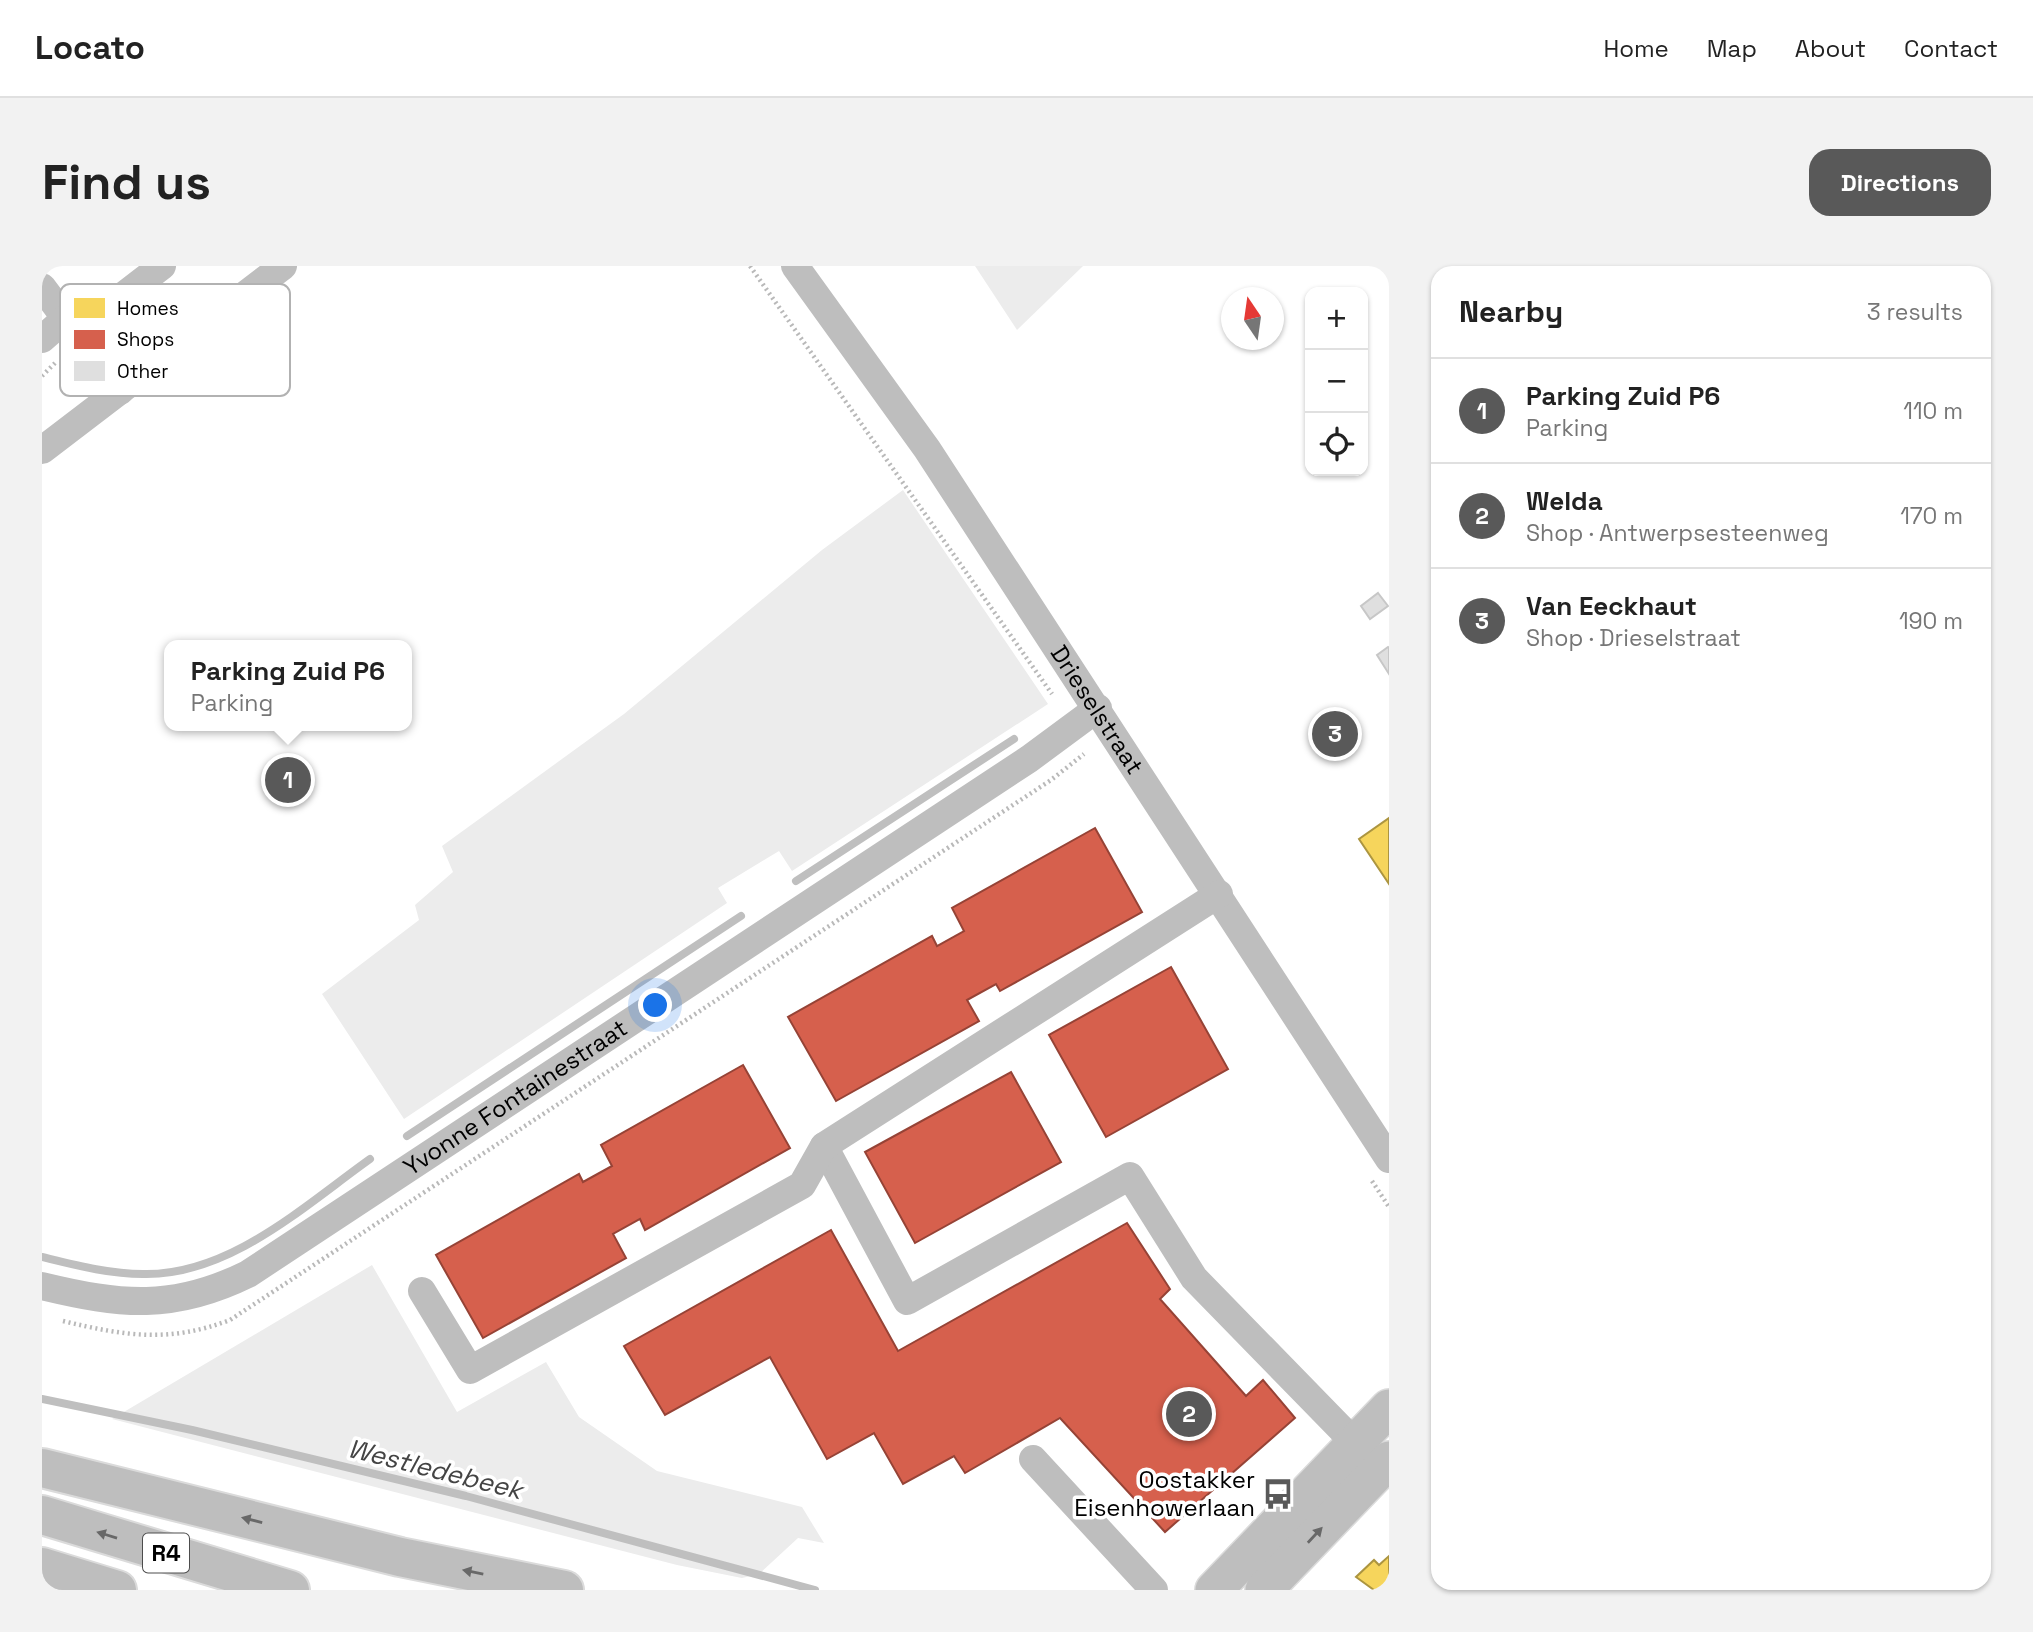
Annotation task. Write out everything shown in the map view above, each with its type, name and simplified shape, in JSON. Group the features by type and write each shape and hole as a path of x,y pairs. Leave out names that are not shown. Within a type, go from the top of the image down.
{"highway":[{"path":"42,1468 400,1557 564,1590"},
{"name":"R4","path":"42,1515 290,1590"},
{"name":"R4","path":"42,1567 117,1590"}],"main road":[{"path":"1214,1590 1389,1408"},
{"path":"1264,1590 1389,1460"}],"street":[{"path":"134,284 162,266"},
{"path":"260,284 283,266"},
{"name":"Drieselstraat","path":"794,266 927,449 1219,894 1389,1160"},
{"path":"42,287 60,311"},
{"path":"42,339 60,330"},
{"path":"42,450 113,396"},
{"name":"Yvonne Fontainestraat","path":"42,1286 135,1303 176,1300 212,1292 248,1274 1030,759 1098,708"},
{"path":"422,1291 470,1370 802,1185 824,1146 1219,894"},
{"path":"824,1146 907,1301 1130,1176 1194,1278 1354,1442"},
{"path":"1033,1459 1154,1590"}],"path":[{"path":"750,266 1074,726"}],"shaded area":[{"path":"975,266 1083,266 1017,330"},
{"path":"903,490 1048,704 792,871 779,851 718,888 727,903 404,1119 322,994 419,920 415,905 453,872 442,846 624,714 822,550"},
{"path":"372,1265 457,1412 546,1362 579,1417 657,1471 802,1507 824,1543 798,1538 759,1574 742,1578 677,1565 112,1419"}],"building: Homes":[{"path":"1389,818 1389,884 1359,839"},
{"path":"1389,1556 1389,1590 1374,1590 1356,1577 1374,1560 1379,1565"}],"building: Shops":[{"path":"1095,828 1142,912 1000,991 996,984 967,1000 979,1021 836,1101 788,1017 932,936 937,946 964,931 952,908"},
{"path":"1171,967 1228,1069 1106,1137 1049,1035"},
{"path":"743,1065 790,1148 645,1230 640,1219 613,1234 626,1258 483,1338 436,1255 579,1174 583,1182 612,1166 601,1145"},
{"path":"1011,1072 1061,1162 915,1243 865,1152"},
{"path":"1127,1223 1170,1289 1160,1299 1246,1396 1263,1380 1295,1418 1165,1532 1060,1418 965,1473 954,1456 903,1484 874,1433 827,1459 770,1357 665,1415 624,1346 831,1230 898,1351"}],"building: Other":[{"path":"1378,593 1388,606 1370,619 1361,606"},
{"path":"1389,648 1389,674 1377,655"}],"waterway":[{"path":"796,881 1014,739"},
{"path":"407,1136 741,916"},
{"path":"42,1257 130,1274 175,1272 235,1251 264,1235 370,1159"},
{"name":"Westledebeek","path":"42,1399 192,1430 466,1496 815,1590"}],"place":[{"name":"Van Eeckhaut","path":"1335,734"},
{"name":"Parking Zuid P6","path":"288,780"},
{"name":"Welda","path":"1189,1414"},
{"name":"Oostakker Eisenhowerlaan","path":"1278,1494"}]}
